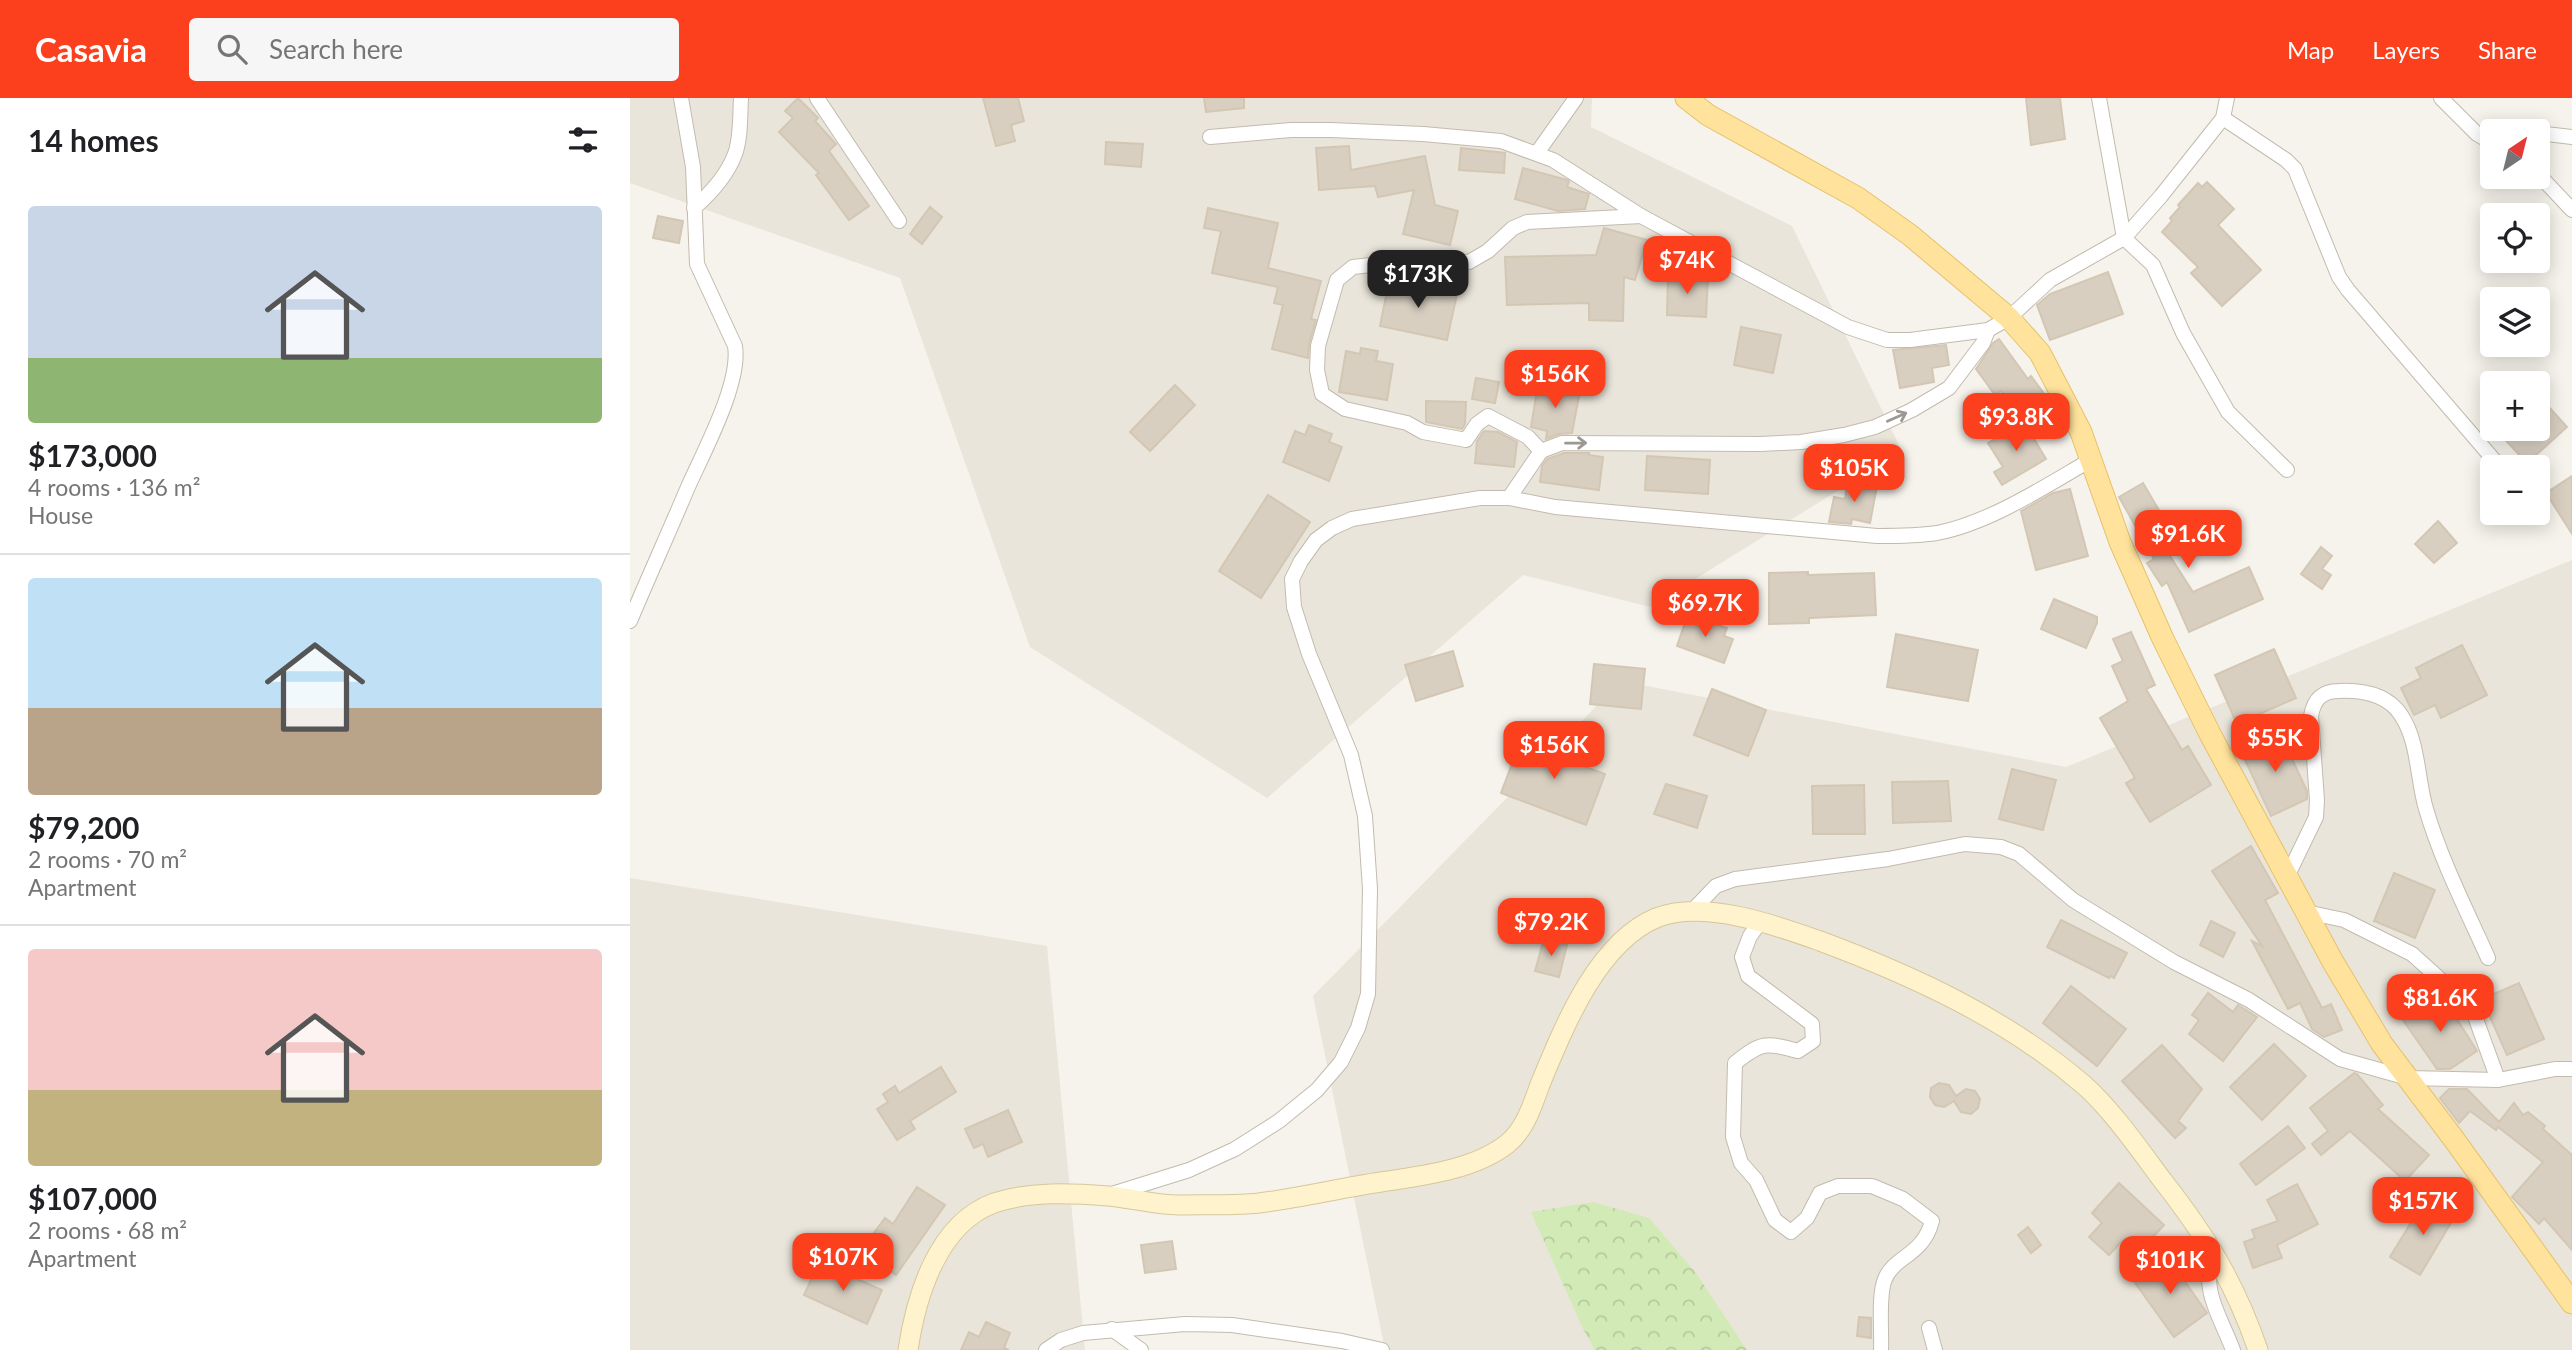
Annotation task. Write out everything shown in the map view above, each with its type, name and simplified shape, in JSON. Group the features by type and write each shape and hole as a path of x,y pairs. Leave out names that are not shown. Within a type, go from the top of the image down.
{"main road":[{"path":"1686,98 1708,115 1858,198 1910,235 2009,318 2040,353 2081,432 2089,461 2120,542 2163,639 2210,734 2306,912 2382,1044 2454,1138 2572,1303"},
{"path":"908,1350 921,1294 933,1264 948,1239 970,1216 992,1204 1037,1194 1107,1196 1171,1205 1256,1203 1436,1174 1483,1157 1510,1142 1530,1113 1571,1017 1608,957 1631,933 1658,917 1690,913 1727,914 1761,921 1888,966 1984,1015 2086,1087 2200,1227 2230,1279 2258,1350"}],"street":[{"path":"630,621 713,431 731,384 737,359 735,346 697,264 693,167 681,98"},
{"path":"694,208 712,192 736,153 741,98"},
{"path":"817,98 899,221"},
{"path":"1537,153 1576,98"},
{"path":"2099,98 2124,238 2153,265 2183,333 2228,412 2287,470"},
{"path":"1210,137 1292,130 1384,132 1501,141 1553,160 1642,216 1848,327 1888,340 1910,340 1988,330 2009,318 2050,280 2124,238 2223,118 2227,98"},
{"path":"2441,98 2480,130"},
{"path":"2223,118 2286,160 2295,169 2339,277 2490,455"},
{"path":"2550,134 2572,137"},
{"path":"2550,187 2572,210"},
{"path":"1541,451 1528,437 1488,416 1477,424 1466,440 1449,439 1423,432 1407,423 1345,409 1322,394 1317,370 1318,346 1337,281 1353,267 1406,261 1469,262 1488,251 1513,228 1527,222 1642,216"},
{"path":"1509,498 1541,451 1562,443 1759,444 1801,442 1865,430 1912,410 1949,388 1983,343 1988,330"},
{"path":"1107,1196 1189,1170 1236,1149 1279,1121 1317,1090 1341,1062 1361,1017 1368,994 1370,888 1365,816 1351,755 1309,654 1294,607 1292,579 1316,540 1332,528 1352,519 1480,498 1509,498 1555,507 1905,537 1938,533 1963,525 2038,490 2089,461"},
{"path":"2287,877 2316,817 2311,716 2313,706 2318,698 2328,691 2357,690 2377,696 2391,704 2402,717 2412,742 2434,835 2488,958"},
{"path":"1690,913 1716,886 1735,879 1888,859 1965,844 2001,847 2019,854 2073,900 2174,962 2249,1000 2340,1059 2408,1079 2498,1080 2555,1069 2572,1069"},
{"path":"2306,912 2344,920 2412,954 2472,1008 2498,1080"},
{"path":"1761,921 1750,936 1742,957 1748,976 1812,1024 1813,1041 1798,1051 1772,1044 1756,1046 1735,1063 1733,1137 1741,1163 1756,1180 1775,1220 1791,1232 1807,1218 1820,1193 1838,1186 1872,1186 1903,1199 1931,1221 1928,1234 1922,1242 1893,1268 1885,1279 1881,1350"},
{"path":"2213,1250 2208,1282 2211,1300 2233,1350"},
{"path":"1046,1350 1060,1340 1083,1333 1185,1324 1232,1325 1342,1341 1382,1350"},
{"path":"1929,1328 1935,1350"},
{"path":"1112,1329 1140,1350"}],"shaded area":[{"path":"630,98 1592,98 1591,127 1792,226 1902,451 1650,607 1523,575 1267,798 1030,647 900,278 630,183"},
{"path":"2572,560 2572,1350 1385,1350 1313,996 1621,681 2066,767"},
{"path":"630,878 1047,946 1085,1350 630,1350"}],"green space":[{"path":"1593,1202 1649,1218 1696,1273 1747,1350 1595,1350 1582,1327 1531,1212"}],"building":[{"path":"798,98 818,118 815,121 836,144 829,151 869,206 849,220 816,175 819,173 779,132 793,118 785,111"},
{"path":"983,98 1018,98 1024,121 1011,125 1015,141 996,146"},
{"path":"1204,98 1244,98 1244,108 1206,112"},
{"path":"2026,98 2060,98 2065,139 2031,145"},
{"path":"1106,142 1143,144 1141,167 1105,164"},
{"path":"1349,146 1351,170 1425,156 1435,205 1458,211 1450,245 1403,234 1414,190 1378,197 1375,186 1319,190 1316,148"},
{"path":"1461,148 1505,153 1504,173 1459,170"},
{"path":"1523,168 1567,180 1567,187 1589,194 1585,209 1558,211 1515,199"},
{"path":"2207,182 2234,209 2218,225 2261,270 2222,306 2191,273 2198,267 2162,232 2172,221 2170,218 2180,207 2178,205 2198,183 2202,187"},
{"path":"930,207 942,217 922,244 910,234"},
{"path":"1208,208 1278,223 1268,268 1321,281 1311,319 1316,320 1308,358 1272,349 1283,305 1274,303 1278,287 1212,273 1221,231 1204,228"},
{"path":"658,216 683,221 679,243 653,238"},
{"path":"1604,228 1647,240 1635,280 1624,277 1623,321 1589,320 1589,303 1507,305 1505,257 1596,255"},
{"path":"2108,272 2123,314 2050,340 2037,305 2050,294"},
{"path":"1668,275 1708,276 1706,317 1667,315"},
{"path":"1389,281 1457,294 1447,340 1380,326"},
{"path":"1741,327 1781,335 1773,373 1734,365"},
{"path":"1999,339 2028,379 2031,376 2051,403 2028,423 2001,391 1995,395 1976,369 1993,343"},
{"path":"1946,345 1949,365 1932,368 1934,382 1900,388 1893,350"},
{"path":"1361,348 1378,351 1376,361 1393,364 1387,400 1339,392 1346,351 1360,354"},
{"path":"1476,378 1499,382 1495,403 1472,399"},
{"path":"1538,384 1580,391 1572,433 1546,439 1547,431 1531,427"},
{"path":"1175,385 1195,405 1150,451 1130,432"},
{"path":"1426,401 1466,402 1465,424 1462,429 1426,422"},
{"path":"2550,408 2567,427 2536,455 2519,455 2506,441 2550,441"},
{"path":"2024,422 2046,459 2002,485 1994,472 2003,467 1988,443"},
{"path":"1309,425 1332,434 1329,442 1342,447 1329,481 1283,462 1295,431 1305,435"},
{"path":"1484,431 1498,432 1517,442 1514,467 1475,463 1477,441"},
{"path":"1564,453 1589,453 1603,457 1599,490 1540,482 1542,466 1547,459"},
{"path":"1647,456 1710,460 1708,494 1645,490"},
{"path":"2572,476 2572,534 2550,499 2550,490"},
{"path":"1848,480 1877,486 1870,523 1852,519 1851,524 1829,522 1834,497 1845,499"},
{"path":"2143,483 2167,524 2154,531 2193,592 2249,567 2263,599 2189,632 2167,582 2162,586 2147,563 2154,559 2119,497"},
{"path":"2070,489 2088,556 2036,570 2021,511 2053,493"},
{"path":"1268,495 1310,522 1261,598 1219,571"},
{"path":"2438,521 2457,543 2434,563 2415,544"},
{"path":"2321,547 2332,556 2322,569 2331,575 2322,589 2301,574"},
{"path":"1808,572 1808,575 1874,573 1876,615 1809,618 1809,623 1769,624 1769,573"},
{"path":"2054,599 2097,617 2086,648 2041,629"},
{"path":"1688,614 1727,628 1724,636 1733,639 1724,663 1677,646"},
{"path":"2131,632 2155,685 2146,689 2182,750 2188,746 2211,785 2150,822 2126,783 2135,778 2100,718 2128,701 2112,666 2123,661 2113,639"},
{"path":"1896,634 1978,650 1968,701 1887,687"},
{"path":"2462,645 2487,695 2441,718 2435,705 2414,715 2401,688 2421,678 2416,668"},
{"path":"2274,649 2296,698 2237,724 2215,675"},
{"path":"1453,651 1463,686 1416,701 1405,665"},
{"path":"1594,664 1645,669 1641,709 1590,704"},
{"path":"1712,689 1766,710 1748,756 1694,735"},
{"path":"2280,733 2307,791 2307,799 2271,816 2241,751"},
{"path":"1539,738 1582,754 1578,764 1605,774 1586,825 1501,793 1519,745 1534,751"},
{"path":"2012,769 2056,780 2043,830 1999,819"},
{"path":"1948,781 1951,821 1893,823 1892,782"},
{"path":"1666,784 1707,796 1697,828 1654,814"},
{"path":"1864,785 1865,834 1813,834 1812,786"},
{"path":"2251,846 2278,893 2265,900 2322,1008 2331,1004 2342,1030 2324,1037 2312,1029 2300,1003 2288,1009 2252,941 2262,946 2212,871"},
{"path":"2394,873 2435,890 2415,938 2374,921"},
{"path":"2061,920 2127,953 2114,978 2047,947"},
{"path":"2211,921 2235,933 2223,957 2200,945"},
{"path":"1544,939 1567,945 1559,977 1535,971"},
{"path":"2519,983 2544,1039 2507,1055 2482,999"},
{"path":"2071,986 2126,1029 2097,1066 2043,1023"},
{"path":"2208,993 2233,1012 2238,1005 2257,1017 2223,1061 2189,1034 2199,1020 2192,1015"},
{"path":"2441,994 2477,1051 2450,1069 2437,1069 2403,1020"},
{"path":"2274,1044 2306,1076 2262,1120 2230,1087"},
{"path":"2162,1045 2202,1089 2178,1121 2186,1128 2175,1138 2122,1081"},
{"path":"941,1067 956,1092 910,1121 915,1129 897,1140 877,1109 888,1102 883,1094 895,1086 899,1093"},
{"path":"2354,1073 2383,1105 2378,1109 2429,1155 2405,1181 2350,1131 2321,1155 2312,1144 2328,1131 2310,1108"},
{"path":"1939,1083 1949,1085 1956,1096 1966,1089 1975,1091 1980,1099 1978,1108 1971,1114 1961,1112 1954,1101 1944,1107 1935,1105 1930,1097 1931,1088"},
{"path":"2449,1089 2467,1089 2499,1122 2514,1103 2523,1115 2528,1112 2545,1126 2543,1129 2572,1155 2572,1250 2544,1218 2539,1224 2512,1197 2543,1162 2498,1127 2496,1130 2470,1111 2459,1123 2440,1098"},
{"path":"1008,1110 1022,1142 988,1157 983,1144 974,1148 965,1129"},
{"path":"2288,1126 2305,1148 2256,1185 2240,1164"},
{"path":"2119,1183 2164,1225 2137,1254 2122,1241 2109,1255 2089,1237 2102,1223 2092,1213"},
{"path":"2297,1184 2318,1224 2277,1245 2282,1258 2253,1268 2244,1242 2255,1238 2252,1230 2278,1221 2267,1200"},
{"path":"917,1187 945,1205 896,1275 862,1249 885,1218 893,1224"},
{"path":"2426,1198 2455,1216 2420,1275 2390,1257"},
{"path":"2028,1227 2041,1245 2031,1253 2018,1235"},
{"path":"1172,1241 1176,1269 1145,1273 1141,1245"},
{"path":"2167,1256 2207,1313 2174,1337 2133,1280"},
{"path":"819,1262 882,1290 867,1324 804,1295"},
{"path":"1859,1317 1871,1318 1871,1338 1857,1336"},
{"path":"986,1322 1010,1333 1004,1348 1009,1350 961,1350 969,1332 979,1337"}]}
